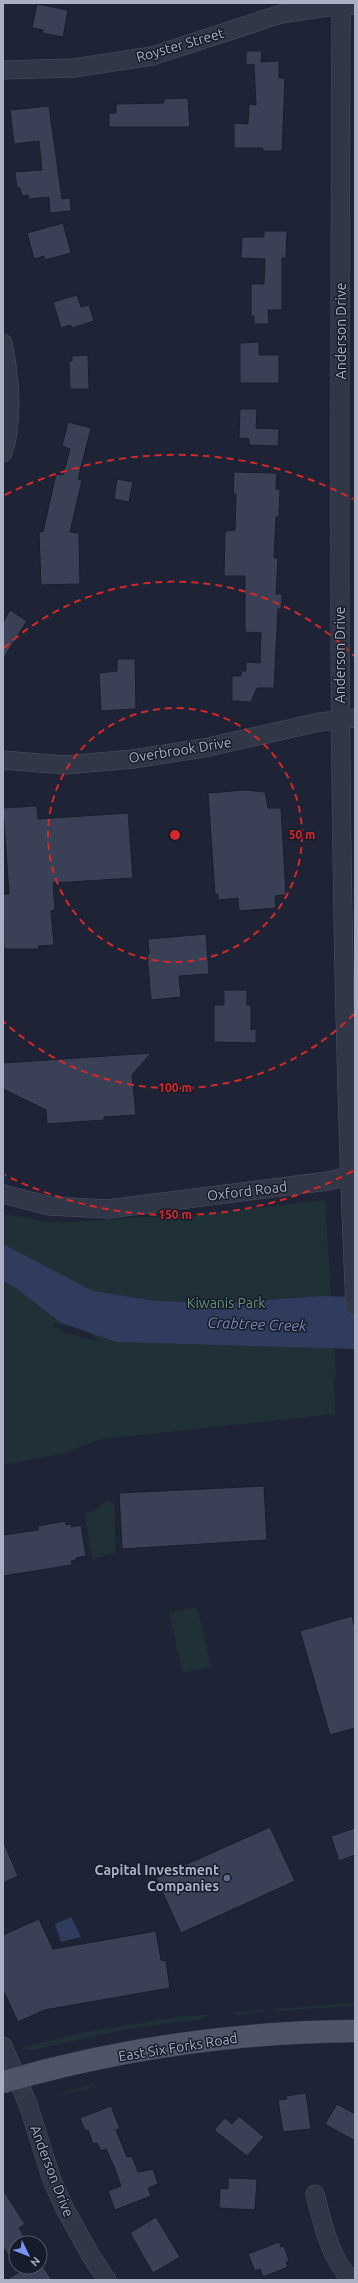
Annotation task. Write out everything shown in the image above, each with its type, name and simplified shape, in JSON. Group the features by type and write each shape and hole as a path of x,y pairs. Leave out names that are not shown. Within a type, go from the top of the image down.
{"main road":[{"name":"East Six Forks Road","path":"10,2080 126,2054 226,2039 316,2031 355,2031"}],"street":[{"name":"Royster Street","path":"3,70 74,68 152,56 281,14 346,4"},
{"name":"Anderson Drive","path":"346,4 348,718 353,1264 355,1307"},
{"path":"3,343 9,373 8,440 3,453"},
{"name":"Overbrook Drive","path":"3,760 65,765 133,759 204,748 348,718"},
{"name":"Oxford Road","path":"3,1194 50,1206 108,1209 328,1181 352,1174"},
{"name":"Anderson Drive","path":"3,2046 10,2080 52,2180 64,2207 91,2256 107,2280"},
{"path":"315,2194 327,2240 336,2260 351,2280"}],"green space":[{"name":"Kiwanis Park","path":"325,1200 336,1377 334,1378 335,1414 101,1439 64,1453 3,1465 3,1214 56,1223 143,1217 181,1217","holes":["51,1324 58,1324 79,1329 92,1335 103,1343 64,1332"]},
{"path":"107,1500 114,1504 116,1553 92,1559 85,1514 96,1510"},
{"path":"197,1607 211,1667 183,1673 169,1613"},
{"path":"355,2003 355,2006 276,2011 274,2009"},
{"path":"274,2009 240,2015 234,2012"},
{"path":"208,2015 202,2019 127,2029 33,2050 21,2048 81,2033 184,2016"},
{"path":"98,2083 85,2090 53,2095"}],"water":[{"name":"Crabtree Creek","path":"3,1244 93,1291 155,1301 228,1303 321,1296 355,1297 355,1349 116,1342 60,1322 16,1288 3,1281"},
{"path":"71,1917 81,1937 61,1942 55,1924"}],"building":[{"path":"37,4 68,10 63,37 42,33 43,30 32,28"},
{"path":"246,51 262,51 261,62 279,61 279,78 285,78 282,151 263,151 263,148 234,148 234,123 248,124 249,104 256,105 254,64 246,65"},
{"path":"188,98 190,127 109,127 109,113 116,113 116,104 164,103 164,99"},
{"path":"49,106 62,199 70,198 71,211 50,213 49,197 29,199 28,195 22,196 20,188 17,188 15,172 42,170 39,141 14,144 10,110"},
{"path":"63,223 71,253 45,260 44,256 34,259 27,233"},
{"path":"264,231 287,231 286,258 282,258 282,310 268,310 269,324 254,324 254,316 251,316 251,284 264,284 265,259 241,258 242,237 264,237"},
{"path":"77,295 81,307 89,305 94,321 72,328 70,325 61,328 53,302"},
{"path":"259,342 259,355 279,355 279,383 240,383 240,343"},
{"path":"88,355 89,389 70,389 69,361 72,361 72,356"},
{"path":"240,409 257,409 256,428 279,429 278,446 249,445 249,439 239,438"},
{"path":"68,422 91,428 78,479 82,480 70,532 79,533 80,584 41,585 39,532 43,532 56,474 63,475 70,449 62,446"},
{"path":"234,472 277,473 276,489 280,489 279,517 276,517 274,558 278,558 276,594 282,594 282,601 281,609 278,609 274,688 257,688 251,702 232,701 232,676 241,676 241,671 246,671 246,662 260,663 261,633 245,632 245,576 224,576 225,531 235,530 236,494 233,494"},
{"path":"117,479 133,482 129,502 114,499"},
{"path":"10,610 27,621 3,659 3,622"},
{"path":"117,659 135,659 136,709 101,711 99,673 117,671"},
{"path":"245,790 265,792 268,808 281,808 286,895 275,896 276,908 239,911 238,898 218,900 218,894 215,894 208,793"},
{"path":"37,806 38,819 128,813 133,878 53,883 55,910 51,911 54,945 38,946 39,949 4,949 3,894 9,894 3,808"},
{"path":"206,934 209,974 179,976 181,997 151,1000 147,954 149,954 148,939"},
{"path":"224,990 247,990 247,1005 251,1005 251,1030 256,1029 256,1043 214,1042 214,1005 224,1005"},
{"path":"151,1053 132,1075 136,1115 104,1117 104,1120 47,1124 46,1110 3,1089 3,1063"},
{"path":"264,1486 267,1540 122,1549 119,1493"},
{"path":"65,1521 66,1525 71,1524 71,1527 81,1525 86,1556 76,1558 76,1560 71,1561 72,1565 3,1576 3,1535 38,1530 38,1526"},
{"path":"352,1616 355,1629 355,1728 330,1735 300,1631"},
{"path":"270,1827 295,1881 181,1933 156,1878"},
{"path":"355,1828 355,1855 339,1861 331,1836"},
{"path":"3,1841 18,1876 3,1883"},
{"path":"39,1919 53,1949 156,1931 161,1960 166,1961 170,1988 44,2010 18,2022 3,1990 3,1935"},
{"path":"306,2093 311,2129 283,2132 278,2100 287,2099 286,2096"},
{"path":"337,2104 355,2114 355,2141 325,2124"},
{"path":"111,2106 120,2129 116,2130 127,2157 132,2156 138,2172 153,2169 158,2184 148,2188 151,2196 115,2210 108,2191 121,2186 114,2166 106,2149 101,2151 97,2143 93,2144 88,2130 85,2131 80,2118"},
{"path":"239,2116 264,2137 247,2156 214,2130 225,2118 232,2124"},
{"path":"228,2178 257,2179 255,2210 219,2208 220,2188 228,2189"},
{"path":"3,2190 25,2224 19,2228 23,2235 8,2235 8,2254 3,2247"},
{"path":"156,2217 180,2257 153,2273 130,2233"},
{"path":"279,2242 281,2247 284,2246 289,2261 286,2262 288,2267 263,2277 260,2269 255,2271 248,2254"},
{"path":"48,2274 52,2280 6,2280 14,2275"}],"place":[{"name":"Capital Investment Companies","path":"227,1878"}]}
